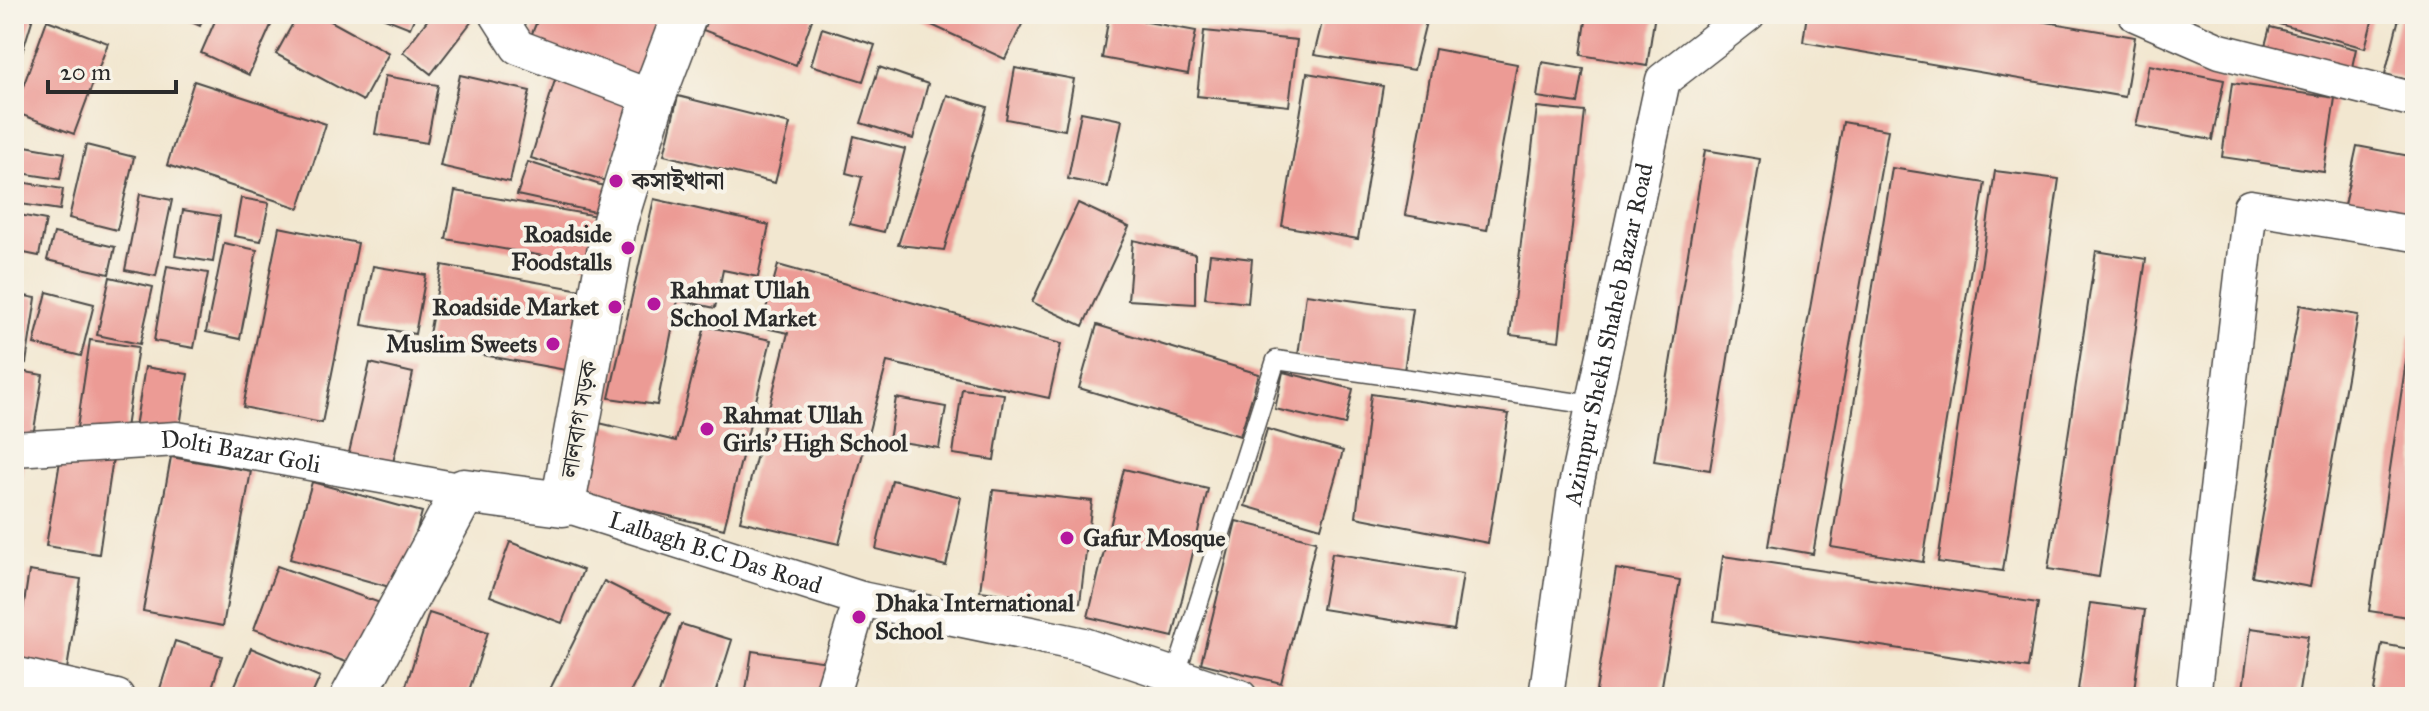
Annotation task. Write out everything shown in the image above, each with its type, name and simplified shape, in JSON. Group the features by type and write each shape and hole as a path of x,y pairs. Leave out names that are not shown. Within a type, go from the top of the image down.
{"street":[{"path":"497,14 518,47 653,98"},
{"name":"লালবাগ সড়ক","path":"464,491 563,504 615,221 653,98 685,14"},
{"name":"Azimpur Shekh Shaheb Bazar Road","path":"1546,697 1574,495 1663,80 1748,14"},
{"path":"2135,14 2220,51 2415,100"},
{"path":"2193,697 2250,207 2415,234"},
{"name":"Dolti Bazar Goli","path":"14,449 177,439 464,491"},
{"path":"353,697 464,491"},
{"name":"Lalbagh B.C Das Road","path":"563,504 861,599 1084,645 1240,697"},
{"path":"831,697 861,599"},
{"path":"14,674 117,697"}],"lane":[{"path":"1176,674 1276,360 1593,405"}],"building":[{"path":"14,14 34,14 15,76 14,76"},
{"path":"174,14 205,14 200,26"},
{"path":"218,14 276,14 249,75 201,53"},
{"path":"298,14 318,14 389,53 363,101 276,54"},
{"path":"383,14 416,14 410,28 382,17"},
{"path":"432,14 464,14 472,21 431,74 403,52"},
{"path":"540,14 668,14 648,91 528,43"},
{"path":"709,14 814,14 796,65 703,30"},
{"path":"908,14 1027,14 1005,59"},
{"path":"1324,14 1428,14 1414,70 1314,55"},
{"path":"1587,14 1655,14 1647,66 1581,55"},
{"path":"1807,14 2000,14 2135,37 2125,97 1803,42"},
{"path":"2243,14 2374,14 2365,48"},
{"path":"2400,14 2415,14 2415,82 2385,74"},
{"path":"1109,15 1196,31 1188,74 1102,58"},
{"path":"47,20 108,43 74,134 14,112"},
{"path":"2270,27 2356,49 2350,76 2262,57"},
{"path":"822,28 875,45 863,81 811,65"},
{"path":"1204,31 1297,40 1289,106 1197,96"},
{"path":"1435,49 1517,64 1487,230 1405,215"},
{"path":"1542,62 1584,69 1578,103 1537,97"},
{"path":"2149,65 2224,80 2212,140 2136,126"},
{"path":"879,67 928,84 913,139 861,123"},
{"path":"1015,68 1074,79 1065,130 1006,119"},
{"path":"1307,73 1383,86 1358,239 1282,226"},
{"path":"460,75 530,91 510,182 440,166"},
{"path":"385,76 438,85 427,143 375,134"},
{"path":"555,80 631,104 606,181 531,158"},
{"path":"194,81 326,124 299,208 167,165"},
{"path":"2232,83 2335,98 2324,172 2222,157"},
{"path":"947,95 987,107 944,250 898,245"},
{"path":"678,96 790,124 775,183 664,155"},
{"path":"1537,107 1585,112 1559,341 1510,335"},
{"path":"1081,112 1122,120 1108,187 1068,179"},
{"path":"1843,122 1888,130 1813,554 1768,546"},
{"path":"854,136 905,149 884,232 850,224 862,177 846,173"},
{"path":"14,144 65,153 60,179 14,172"},
{"path":"86,145 134,157 117,230 69,218"},
{"path":"2357,146 2415,157 2415,224 2343,210"},
{"path":"1705,150 1760,159 1710,470 1654,461"},
{"path":"528,162 616,190 609,215 517,195"},
{"path":"1892,168 1985,183 1923,562 1831,547"},
{"path":"1995,171 2059,179 2003,571 1938,562"},
{"path":"14,181 63,189 60,210 14,203"},
{"path":"455,191 597,216 589,264 446,239"},
{"path":"140,194 172,200 156,276 125,270"},
{"path":"241,198 269,203 261,241 234,236"},
{"name":"Rahmat Ullah School Market","path":"654,199 769,225 758,277 723,270 715,308 678,300 657,405 609,398"},
{"path":"1078,203 1129,227 1083,326 1032,302"},
{"path":"183,210 220,216 213,262 175,256"},
{"path":"14,214 46,220 39,256 14,251"},
{"path":"279,227 358,243 322,423 243,407"},
{"path":"54,233 115,247 109,274 47,260"},
{"path":"1133,240 1195,254 1195,304 1128,300"},
{"path":"224,243 257,250 240,339 206,332"},
{"path":"2096,251 2146,259 2099,577 2048,569"},
{"path":"1210,254 1252,259 1248,303 1205,298"},
{"path":"442,265 592,292 577,372 427,345"},
{"path":"778,265 1061,344 1049,398 887,362 839,544 740,521 788,333 761,327"},
{"path":"167,266 208,273 194,348 154,341"},
{"path":"373,266 426,275 415,334 362,325"},
{"path":"110,277 153,287 140,344 97,335"},
{"path":"47,292 94,304 81,356 34,344"},
{"path":"14,294 36,298 26,363 14,361"},
{"path":"1306,294 1413,309 1404,371 1298,356"},
{"path":"2300,305 2358,315 2310,587 2252,576"},
{"path":"1097,325 1259,374 1240,436 1079,388"},
{"path":"705,326 771,340 724,529 581,495 599,423 676,441"},
{"path":"2410,334 2415,335 2415,618 2369,611"},
{"path":"90,340 138,347 125,435 77,428"},
{"path":"370,363 413,373 392,467 348,457"},
{"path":"145,367 188,374 179,433 135,427"},
{"path":"14,370 43,375 32,442 14,440"},
{"path":"1283,372 1353,389 1345,425 1275,409"},
{"path":"962,389 1004,394 994,460 953,454"},
{"path":"1371,394 1509,414 1488,543 1356,517"},
{"path":"896,398 946,407 939,448 889,440"},
{"path":"1267,429 1343,451 1321,528 1245,506"},
{"path":"62,449 113,458 99,554 46,546"},
{"path":"171,457 251,471 223,626 143,611"},
{"path":"14,458 24,459 16,521 14,521"},
{"path":"1124,469 1208,489 1173,637 1088,617"},
{"path":"892,480 961,497 946,566 876,549"},
{"path":"312,482 422,512 400,590 290,559"},
{"path":"993,490 1092,501 1080,603 980,591"},
{"path":"1236,521 1316,541 1281,683 1201,663"},
{"path":"510,542 583,570 562,623 490,596"},
{"path":"1332,553 1463,574 1454,630 1322,609"},
{"path":"1723,556 2038,603 2028,668 1714,621"},
{"path":"277,566 383,604 360,667 254,629"},
{"path":"1616,569 1680,580 1660,697 1595,697"},
{"path":"29,571 81,579 66,676 14,668"},
{"path":"604,581 670,614 628,697 555,697 548,693"},
{"path":"2090,603 2145,610 2133,697 2077,697"},
{"path":"429,613 488,632 467,697 421,697 404,692"},
{"path":"681,624 732,640 714,697 658,697"},
{"path":"2251,628 2308,636 2298,697 2242,697"},
{"path":"175,641 222,656 209,697 158,695"},
{"path":"2382,644 2415,650 2415,697 2373,697"},
{"path":"251,648 320,677 311,697 230,697"},
{"path":"752,651 828,662 823,697 745,697"}],"place":[{"name":"কসাইখানা","path":"616,181"},
{"name":"Roadside Foodstalls","path":"628,248"},
{"name":"Rahmat Ullah School Market","path":"654,304"},
{"name":"Roadside Market","path":"615,307"},
{"name":"Muslim Sweets","path":"553,344"},
{"name":"Rahmat Ullah Girls' High School","path":"707,429"},
{"name":"Gafur Mosque","path":"1067,538"},
{"name":"Dhaka International School","path":"859,617"}]}
